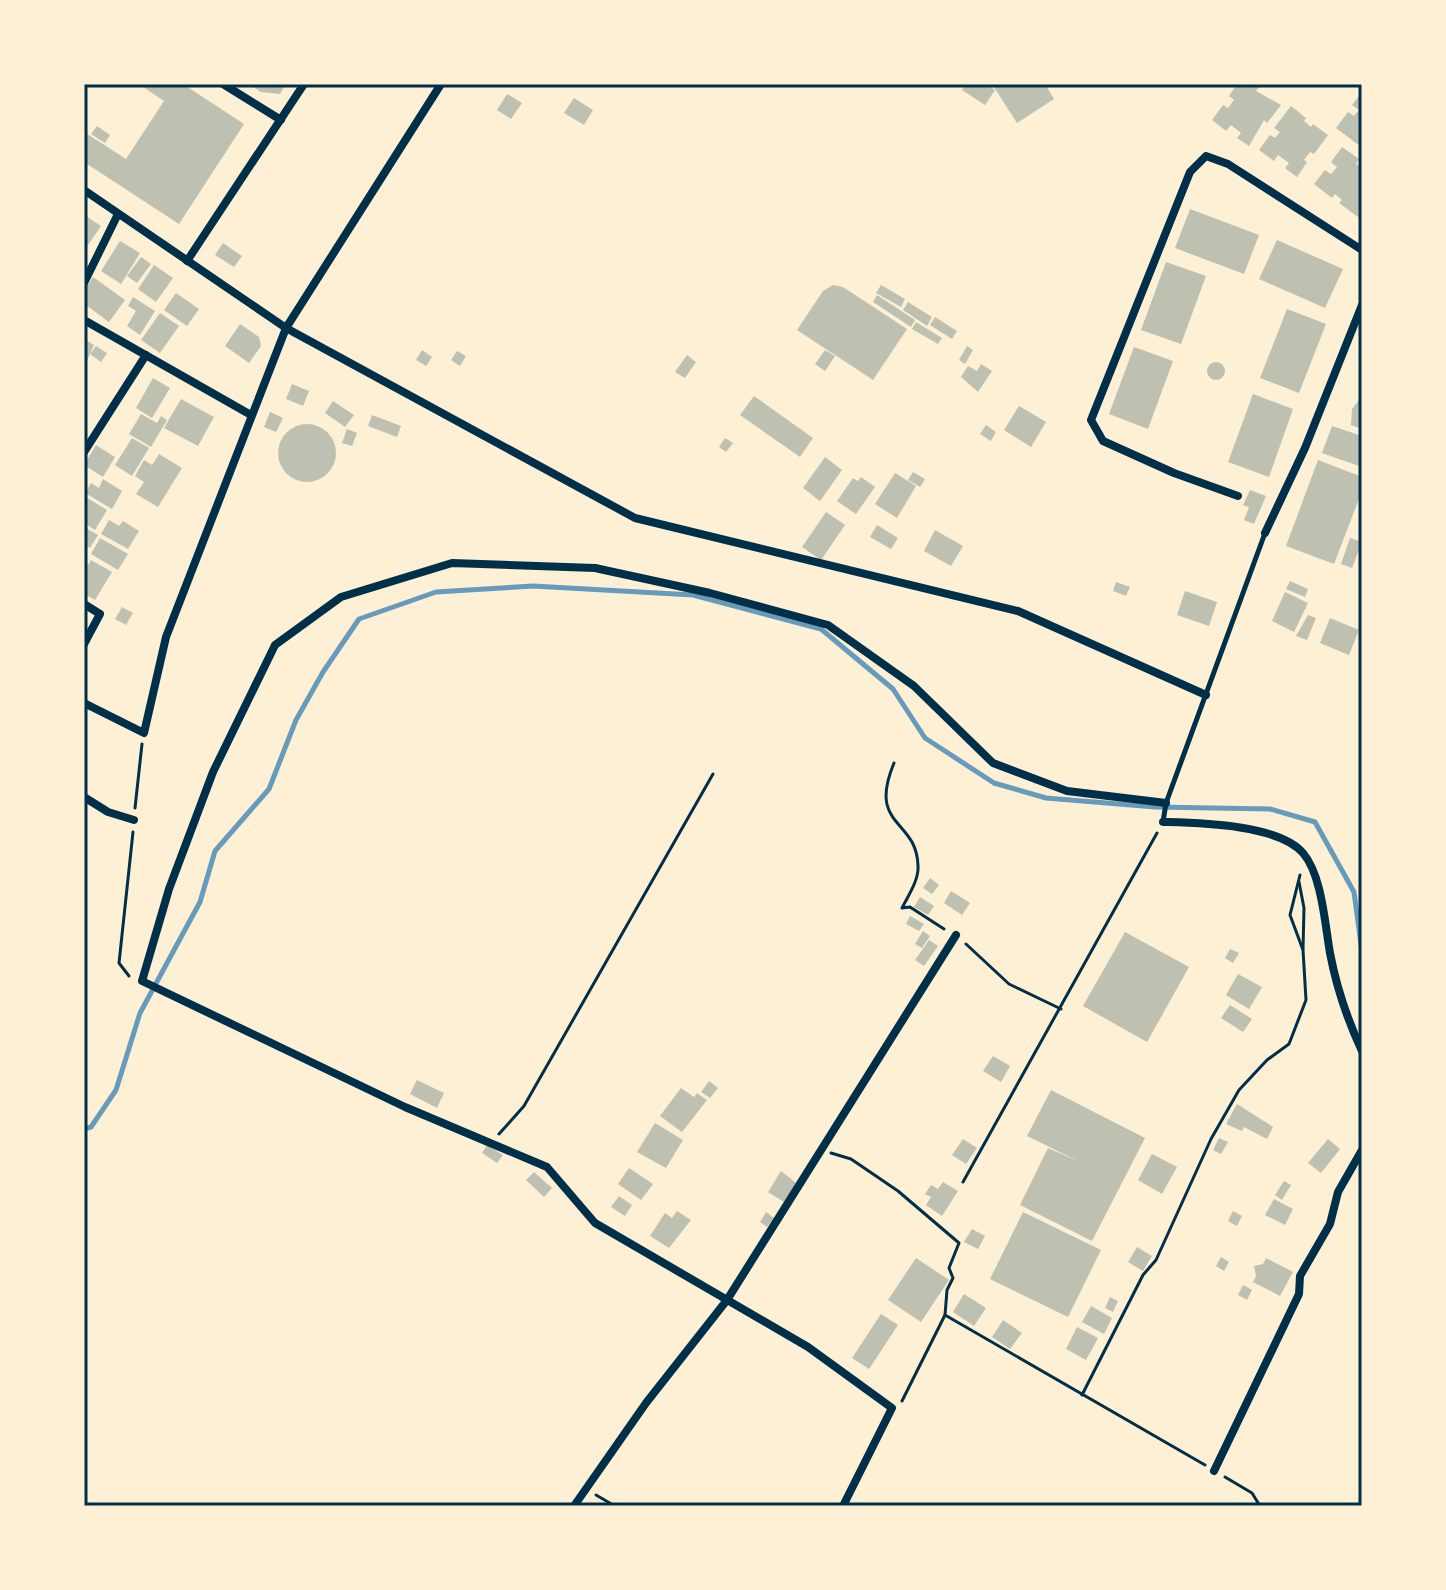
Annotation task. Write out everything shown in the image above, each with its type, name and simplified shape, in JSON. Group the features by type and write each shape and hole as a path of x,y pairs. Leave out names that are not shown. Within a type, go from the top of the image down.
{"street":[{"path":"223,84 281,120"},
{"path":"187,261 304,84"},
{"path":"84,703 144,733 166,637 286,328 441,84"},
{"path":"1238,496 1174,473 1103,441 1091,420 1190,172 1206,156 1228,164 1362,250"},
{"path":"84,190 286,328 635,518 1018,611 1206,695"},
{"path":"84,283 118,214"},
{"path":"1265,533 1305,448 1362,305"},
{"path":"84,320 251,415"},
{"path":"84,452 146,355"},
{"path":"843,1506 892,1408 808,1347 595,1223 547,1167 405,1107 142,981 169,889 213,772 275,645 341,597 452,563 595,568 710,593 828,625 914,686 993,763 1067,791 1166,803"},
{"path":"84,604 100,614 84,644"},
{"path":"84,797 108,812 134,820"},
{"path":"1163,822 1220,823 1245,828 1287,843 1304,854 1326,911 1330,954 1362,1051"},
{"path":"574,1506 646,1403 727,1300 956,935"},
{"path":"1214,1471 1299,1294 1300,1276 1330,1224 1338,1192 1362,1150"}],"lane":[{"path":"1163,822 1166,803 1265,533"}],"path":[{"path":"142,981 134,981 119,963 144,733"},
{"path":"894,763 885,786 884,803 911,843 918,866 902,908 910,907 935,927 956,935 1009,984 1062,1010"},
{"path":"491,1143 524,1106 713,774"},
{"path":"963,1182 1062,1010 1075,978 1163,822"},
{"path":"1303,950 1290,915 1304,854"},
{"path":"1082,1395 1143,1275 1156,1260 1211,1139 1239,1090 1267,1060 1289,1044 1306,1000 1304,908 1299,882"},
{"path":"820,1150 851,1159 919,1206 959,1243 949,1268 953,1278 947,1290 945,1315 902,1401 892,1408"},
{"path":"945,1315 1252,1493 1260,1506"},
{"path":"586,1489 615,1506"}],"building":[{"path":"139,84 183,84 244,124 179,224 84,162 84,132 126,159 164,101"},
{"path":"249,84 286,84 280,94 261,92"},
{"path":"966,84 986,84 995,90 985,105 962,90"},
{"path":"992,84 1045,84 1054,99 1017,123"},
{"path":"1237,84 1255,84 1259,87 1256,91 1281,105 1267,123 1264,120 1249,146 1237,138 1241,133 1231,125 1226,131 1212,120 1223,105 1228,108 1234,100 1229,96"},
{"path":"1362,92 1360,146 1336,128 1348,112 1354,116 1359,110 1352,105"},
{"path":"507,94 522,103 511,119 497,110"},
{"path":"574,98 593,110 584,125 564,113"},
{"path":"1291,106 1306,118 1304,121 1311,127 1313,124 1328,135 1314,154 1310,152 1304,160 1307,162 1297,177 1285,168 1289,163 1278,155 1274,161 1259,150 1270,135 1275,138 1280,132 1274,128"},
{"path":"97,126 110,135 105,143 91,134"},
{"path":"1342,147 1359,159 1356,164 1362,168 1362,213 1358,217 1339,203 1342,200 1335,194 1332,198 1314,184 1325,170 1331,174 1337,167 1331,162"},
{"path":"1190,209 1259,235 1244,274 1175,248"},
{"path":"84,215 101,226 84,251"},
{"path":"1277,240 1343,269 1325,308 1259,279"},
{"path":"120,241 140,253 121,284 101,271"},
{"path":"223,243 242,256 234,267 215,255"},
{"path":"141,257 151,264 137,283 127,276"},
{"path":"1166,262 1206,276 1181,344 1141,330"},
{"path":"154,265 173,278 156,302 138,289"},
{"path":"93,277 125,300 109,322 86,305 84,291"},
{"path":"833,285 843,287 907,329 873,380 797,330 823,291"},
{"path":"881,285 905,299 901,307 876,293"},
{"path":"176,293 199,309 187,326 164,310"},
{"path":"877,295 915,320 911,327 873,302"},
{"path":"133,297 155,311 140,335 127,326 136,311 128,306"},
{"path":"908,302 932,317 927,326 903,310"},
{"path":"1287,309 1326,324 1299,393 1260,378"},
{"path":"160,313 179,326 160,353 141,340"},
{"path":"935,317 957,331 952,339 930,325"},
{"path":"916,322 942,338 938,344 912,329"},
{"path":"240,324 259,337 261,346 249,363 225,346"},
{"path":"84,339 94,345 84,367"},
{"path":"96,346 107,353 101,362 90,354"},
{"path":"967,346 973,350 965,364 959,360"},
{"path":"1134,347 1173,361 1148,429 1109,414"},
{"path":"422,350 432,357 426,366 416,360"},
{"path":"825,350 835,356 825,371 815,364"},
{"path":"457,351 466,356 460,366 451,360"},
{"path":"687,355 696,362 685,378 675,372"},
{"path":"1216,362 1225,371 1216,380 1207,371"},
{"path":"981,364 992,371 978,392 961,377 968,366 977,371"},
{"path":"153,378 170,388 152,418 136,408"},
{"path":"292,384 309,391 303,406 286,399"},
{"path":"1253,394 1293,409 1269,477 1228,462"},
{"path":"754,396 813,438 800,457 740,415"},
{"path":"1362,396 1362,429 1351,425 1352,409"},
{"path":"181,399 214,417 198,446 164,428"},
{"path":"333,401 354,415 345,427 325,413"},
{"path":"1019,406 1046,422 1031,447 1004,430"},
{"path":"270,412 283,418 276,432 264,427"},
{"path":"141,414 157,423 161,416 167,420 151,447 129,434"},
{"path":"372,415 401,426 397,437 368,426"},
{"path":"307,424 328,432 336,453 328,474 307,482 286,474 278,453 286,432"},
{"path":"986,425 996,432 991,441 980,434"},
{"path":"1332,426 1362,436 1359,466 1322,453"},
{"path":"347,429 357,433 352,446 342,443"},
{"path":"132,438 149,448 132,476 115,465"},
{"path":"725,438 733,443 726,452 719,447"},
{"path":"96,445 115,457 103,477 84,465"},
{"path":"159,454 182,468 158,507 136,494 144,482 135,476 144,460 152,465"},
{"path":"825,457 842,470 820,501 803,488"},
{"path":"1318,460 1362,477 1362,491 1334,564 1286,546"},
{"path":"913,472 925,479 920,487 908,480"},
{"path":"895,473 916,486 897,518 875,504"},
{"path":"861,477 875,487 856,514 837,501 853,478 858,481"},
{"path":"103,479 122,491 112,509 85,493 91,483 99,488"},
{"path":"1250,490 1266,496 1254,524 1244,520 1249,507 1243,505"},
{"path":"84,496 107,510 95,530 84,523"},
{"path":"826,512 845,525 821,560 802,547"},
{"path":"109,520 119,526 123,521 139,531 128,549 101,534"},
{"path":"877,525 898,538 891,549 870,537"},
{"path":"84,527 98,535 90,548 84,544"},
{"path":"935,530 963,546 951,566 924,551"},
{"path":"100,538 128,554 118,570 91,554"},
{"path":"1350,538 1362,542 1352,568 1341,564"},
{"path":"91,560 112,572 95,600 84,594 84,572"},
{"path":"1290,581 1308,589 1305,597 1286,589"},
{"path":"1116,582 1130,587 1126,596 1113,591"},
{"path":"1185,591 1217,602 1209,626 1177,615"},
{"path":"1285,592 1308,603 1294,632 1272,621"},
{"path":"122,607 133,613 126,625 115,619"},
{"path":"1308,615 1316,618 1307,640 1296,636"},
{"path":"1330,618 1359,630 1349,655 1320,643"},
{"path":"930,878 939,885 932,894 923,888"},
{"path":"951,891 970,903 962,915 944,903"},
{"path":"920,897 934,906 928,915 914,907"},
{"path":"910,916 924,924 919,931 906,924"},
{"path":"923,931 930,936 922,948 915,944"},
{"path":"1125,932 1189,967 1147,1042 1083,1006"},
{"path":"929,940 938,946 924,966 915,960"},
{"path":"1230,949 1239,953 1233,963 1225,958"},
{"path":"1238,974 1262,987 1249,1009 1226,995"},
{"path":"1230,1005 1252,1019 1243,1032 1221,1018"},
{"path":"993,1056 1010,1066 1001,1082 983,1071"},
{"path":"417,1080 444,1093 437,1108 410,1094"},
{"path":"709,1081 718,1088 710,1098 701,1092"},
{"path":"681,1088 694,1097 697,1093 707,1100 682,1132 660,1116"},
{"path":"1051,1090 1145,1138 1092,1241 1020,1205 1048,1148 1080,1162 1027,1136"},
{"path":"1237,1104 1273,1127 1267,1139 1244,1127 1242,1131 1226,1124"},
{"path":"655,1123 683,1140 666,1168 637,1152"},
{"path":"1219,1138 1228,1142 1221,1154 1213,1150"},
{"path":"963,1139 977,1148 966,1164 952,1155"},
{"path":"1328,1139 1340,1149 1321,1173 1308,1163"},
{"path":"487,1145 503,1155 497,1163 482,1153"},
{"path":"1152,1154 1177,1167 1162,1194 1138,1180"},
{"path":"629,1168 653,1184 641,1200 618,1184"},
{"path":"781,1171 796,1183 784,1202 768,1192"},
{"path":"534,1172 552,1188 544,1197 526,1180"},
{"path":"1284,1181 1291,1185 1282,1200 1275,1195"},
{"path":"943,1182 958,1191 942,1216 926,1205 931,1197 925,1194 931,1185 938,1189"},
{"path":"619,1196 632,1205 625,1216 611,1207"},
{"path":"1274,1199 1293,1209 1285,1225 1265,1215"},
{"path":"677,1211 691,1220 669,1248 650,1236 665,1213 672,1218"},
{"path":"1233,1211 1242,1216 1237,1226 1228,1221"},
{"path":"766,1212 774,1218 767,1227 760,1222"},
{"path":"1023,1212 1101,1250 1068,1317 990,1279"},
{"path":"972,1229 985,1236 978,1249 964,1242"},
{"path":"1137,1247 1152,1256 1143,1271 1128,1262"},
{"path":"1221,1257 1229,1262 1224,1271 1216,1266"},
{"path":"916,1258 949,1280 921,1322 888,1300"},
{"path":"1266,1258 1293,1272 1280,1296 1253,1282 1256,1276 1254,1266 1263,1264"},
{"path":"1243,1285 1252,1290 1247,1300 1238,1295"},
{"path":"964,1294 986,1308 974,1326 953,1312"},
{"path":"1110,1297 1118,1301 1113,1312 1105,1308"},
{"path":"1091,1306 1112,1318 1104,1334 1082,1322"},
{"path":"881,1314 898,1325 869,1369 852,1358"},
{"path":"1003,1320 1022,1333 1010,1349 992,1337"},
{"path":"1077,1327 1098,1338 1086,1360 1066,1349"}],"waterway":[{"path":"84,1129 91,1127 116,1090 140,1013 200,902 215,851 269,789 296,720 323,672 359,619 436,592 533,586 693,595 821,629 893,689 925,738 994,783 1046,798 1155,807 1270,809 1315,822 1354,892 1362,952"}]}
